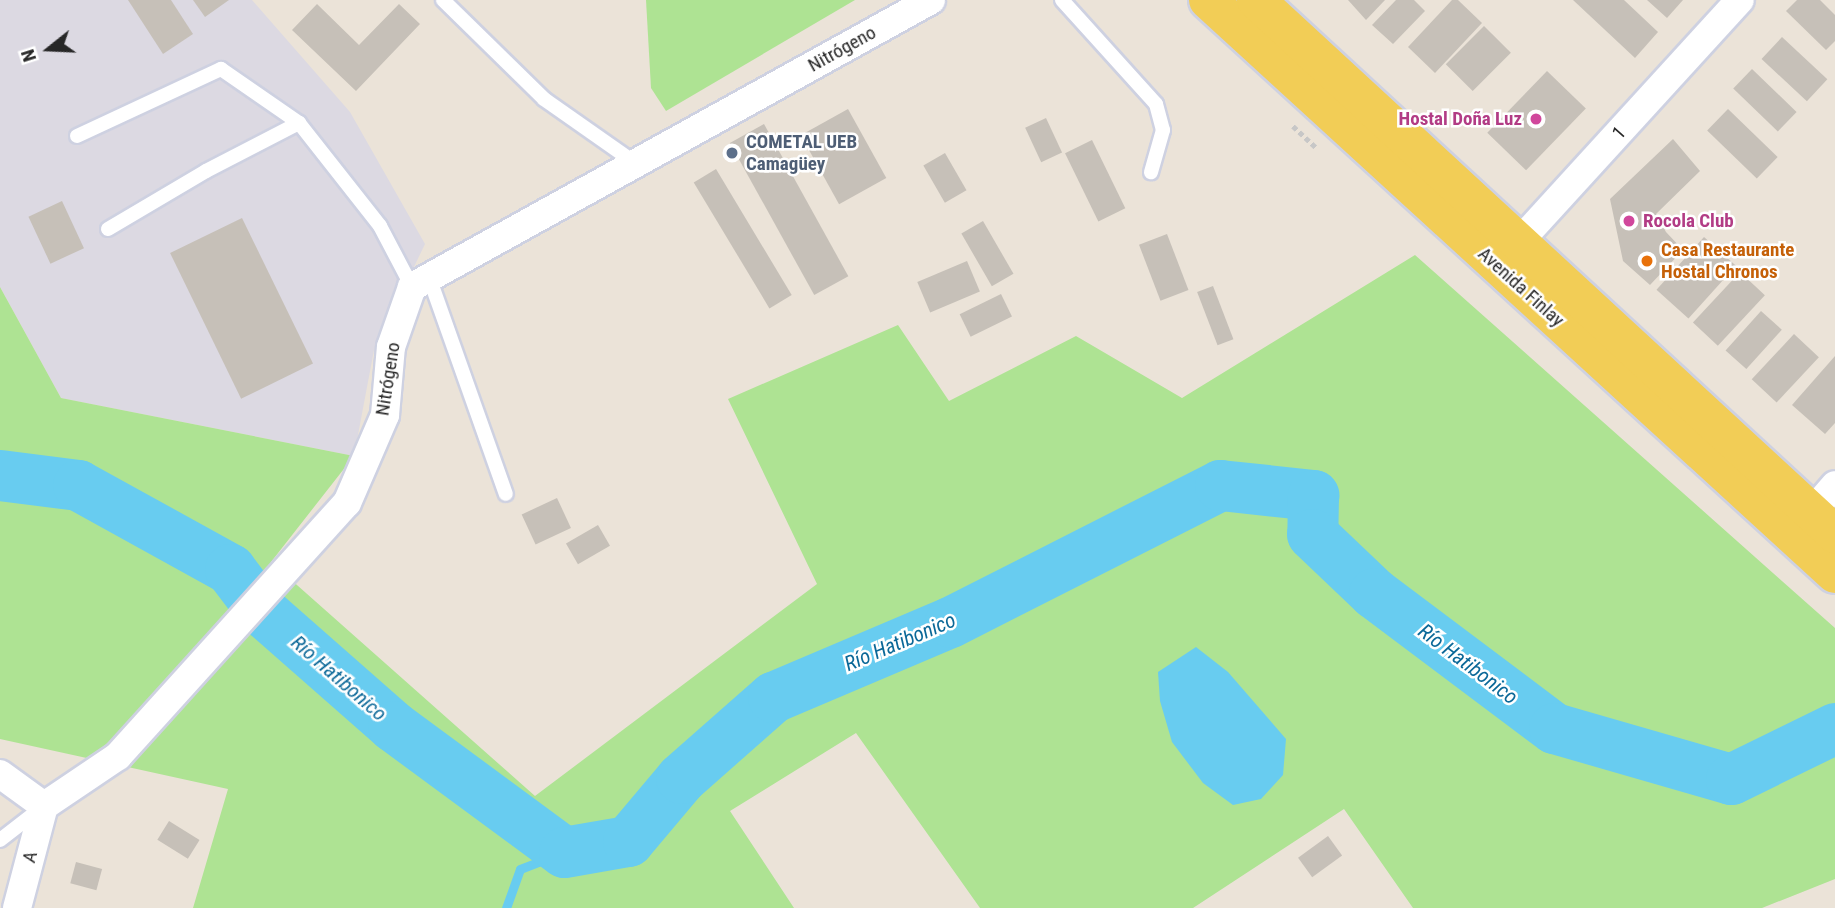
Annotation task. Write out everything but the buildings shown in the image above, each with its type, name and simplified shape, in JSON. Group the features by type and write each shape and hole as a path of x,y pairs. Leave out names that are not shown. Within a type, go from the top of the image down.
{"main road":[{"name":"Avenida Finlay","path":"1208,0 1818,516 1835,574"},
{"name":"Avenida Finlay","path":"1256,0 1508,254"}],"street":[{"name":"Nitrógeno","path":"44,806 118,756 234,624 347,503 385,415 391,347 421,282 930,0"},
{"name":"1","path":"1508,254 1740,0"},
{"path":"0,774 44,806"},
{"name":"A","path":"17,908 44,806"}],"lane":[{"path":"443,0 544,99 635,163"},
{"path":"1062,0 1156,104 1163,130 1151,172"},
{"path":"77,136 221,69 299,123 421,282 506,494"},
{"path":"108,229 206,171 299,123"},
{"path":"0,840 44,806"}],"shaded area":[{"path":"0,0 252,0 350,112 425,244 374,350 354,456 61,398 0,287"}],"green space":[{"path":"646,0 855,0 666,111 651,88"},
{"path":"1415,255 1835,628 1835,879 1762,908 1413,908 1344,809 1193,908 980,908 856,733 730,811 794,908 193,908 228,789 0,739 0,287 61,398 354,456 271,562 535,796 817,584 728,399 898,325 949,401 1076,336 1182,398"}],"water":[{"path":"1196,647 1228,672 1286,739 1283,775 1261,799 1233,805 1203,783 1172,742 1160,701 1158,672"}],"waterway":[{"name":"Río Hatibonico","path":"0,475 78,485 230,569 261,610 393,726 564,852 628,841 681,778 773,697 950,622 1220,485 1313,495 1312,534 1374,593 1554,728 1731,779 1835,728"},
{"path":"506,908 520,869 564,852"}],"place":[{"name":"Hostal Doña Luz","path":"1536,119"},
{"name":"COMETAL UEB Camagüey","path":"732,153"},
{"name":"Rocola Club","path":"1629,221"},
{"name":"Casa Restaurante Hostal Chronos","path":"1647,261"}]}
